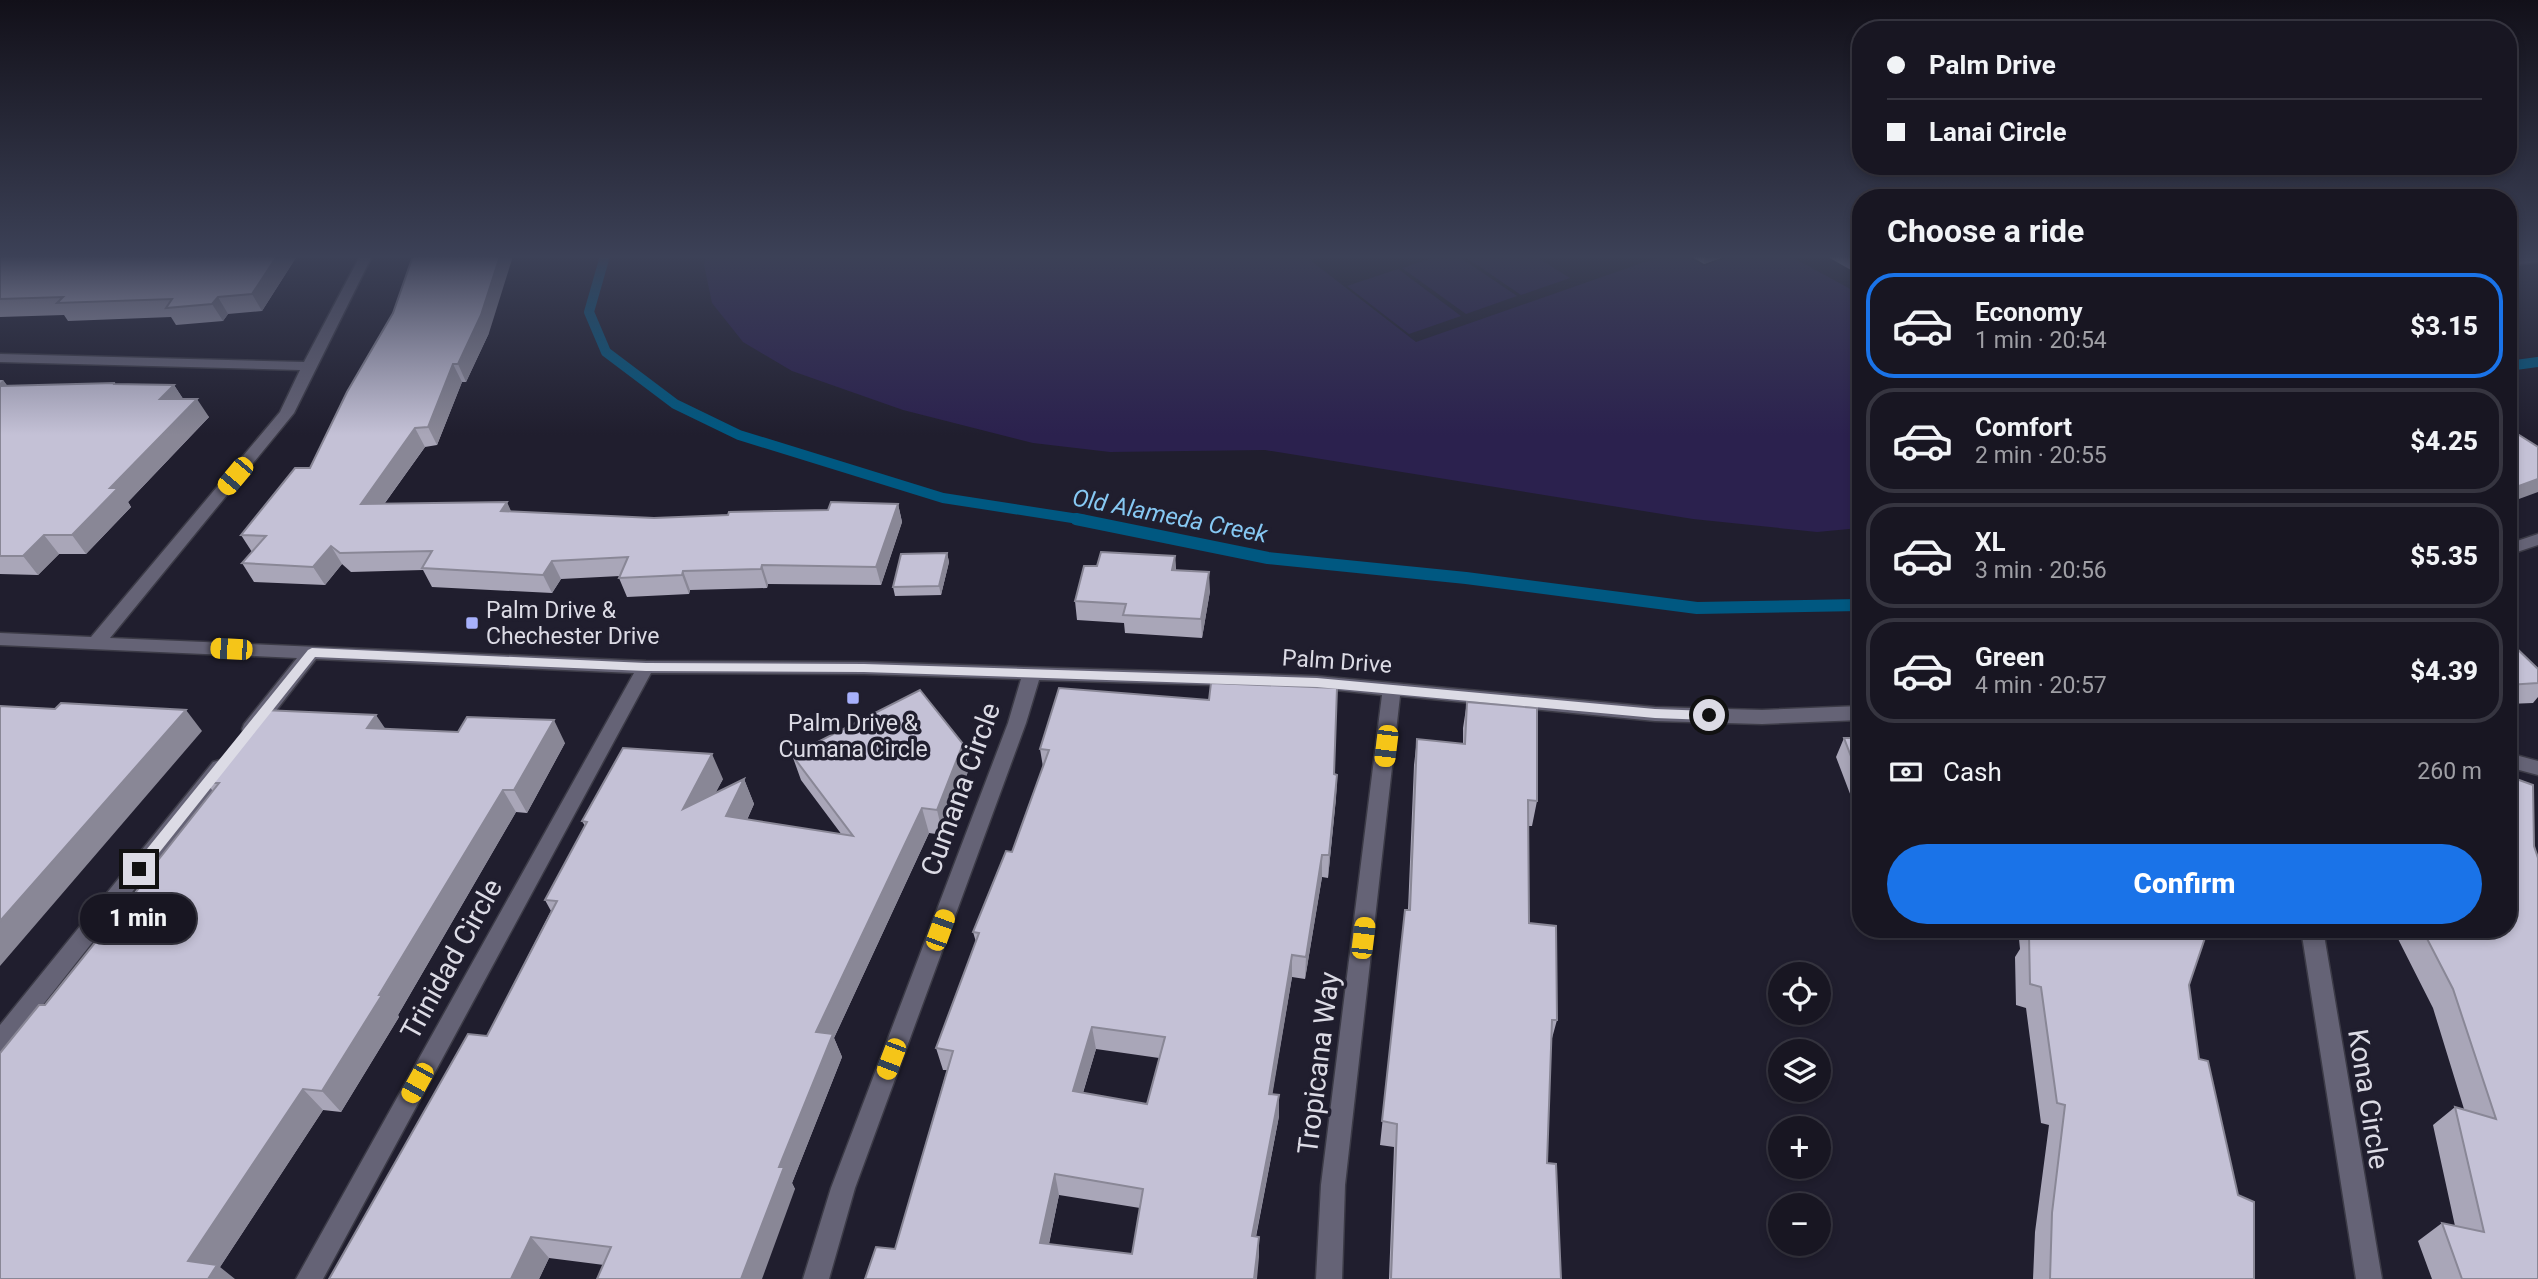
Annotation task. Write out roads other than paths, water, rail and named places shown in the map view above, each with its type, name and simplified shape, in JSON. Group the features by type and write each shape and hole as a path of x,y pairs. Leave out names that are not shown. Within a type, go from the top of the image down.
{"street":[{"path":"97,642 287,413 335,316"},
{"path":"0,358 309,366"},
{"path":"2517,547 2538,539"},
{"name":"Palm Drive","path":"0,639 646,667 810,667 1317,682 1655,713 1762,717 1852,713"},
{"path":"0,1042 312,652"},
{"name":"Trinidad Circle","path":"309,1279 646,667"},
{"name":"Cumana Circle","path":"817,1279 843,1188 1012,736 1031,675"},
{"name":"Tropicana Way","path":"1329,1279 1333,1185 1392,689"},
{"path":"2517,762 2538,768"},
{"name":"Kona Circle","path":"2313,938 2369,1279"}],"waterway":[{"name":"Old Alameda Creek","path":"591,316 606,352 675,404 739,435 943,498 1085,520"},
{"name":"Old Alameda Creek","path":"2517,365 2538,362"},
{"name":"Old Alameda Creek","path":"1076,519 1268,558 1466,578 1697,608 1852,605"}],"place":[{"name":"Palm Drive & Chechester Drive","path":"472,623"},
{"name":"Palm Drive & Cumana Circle","path":"853,698"}]}
